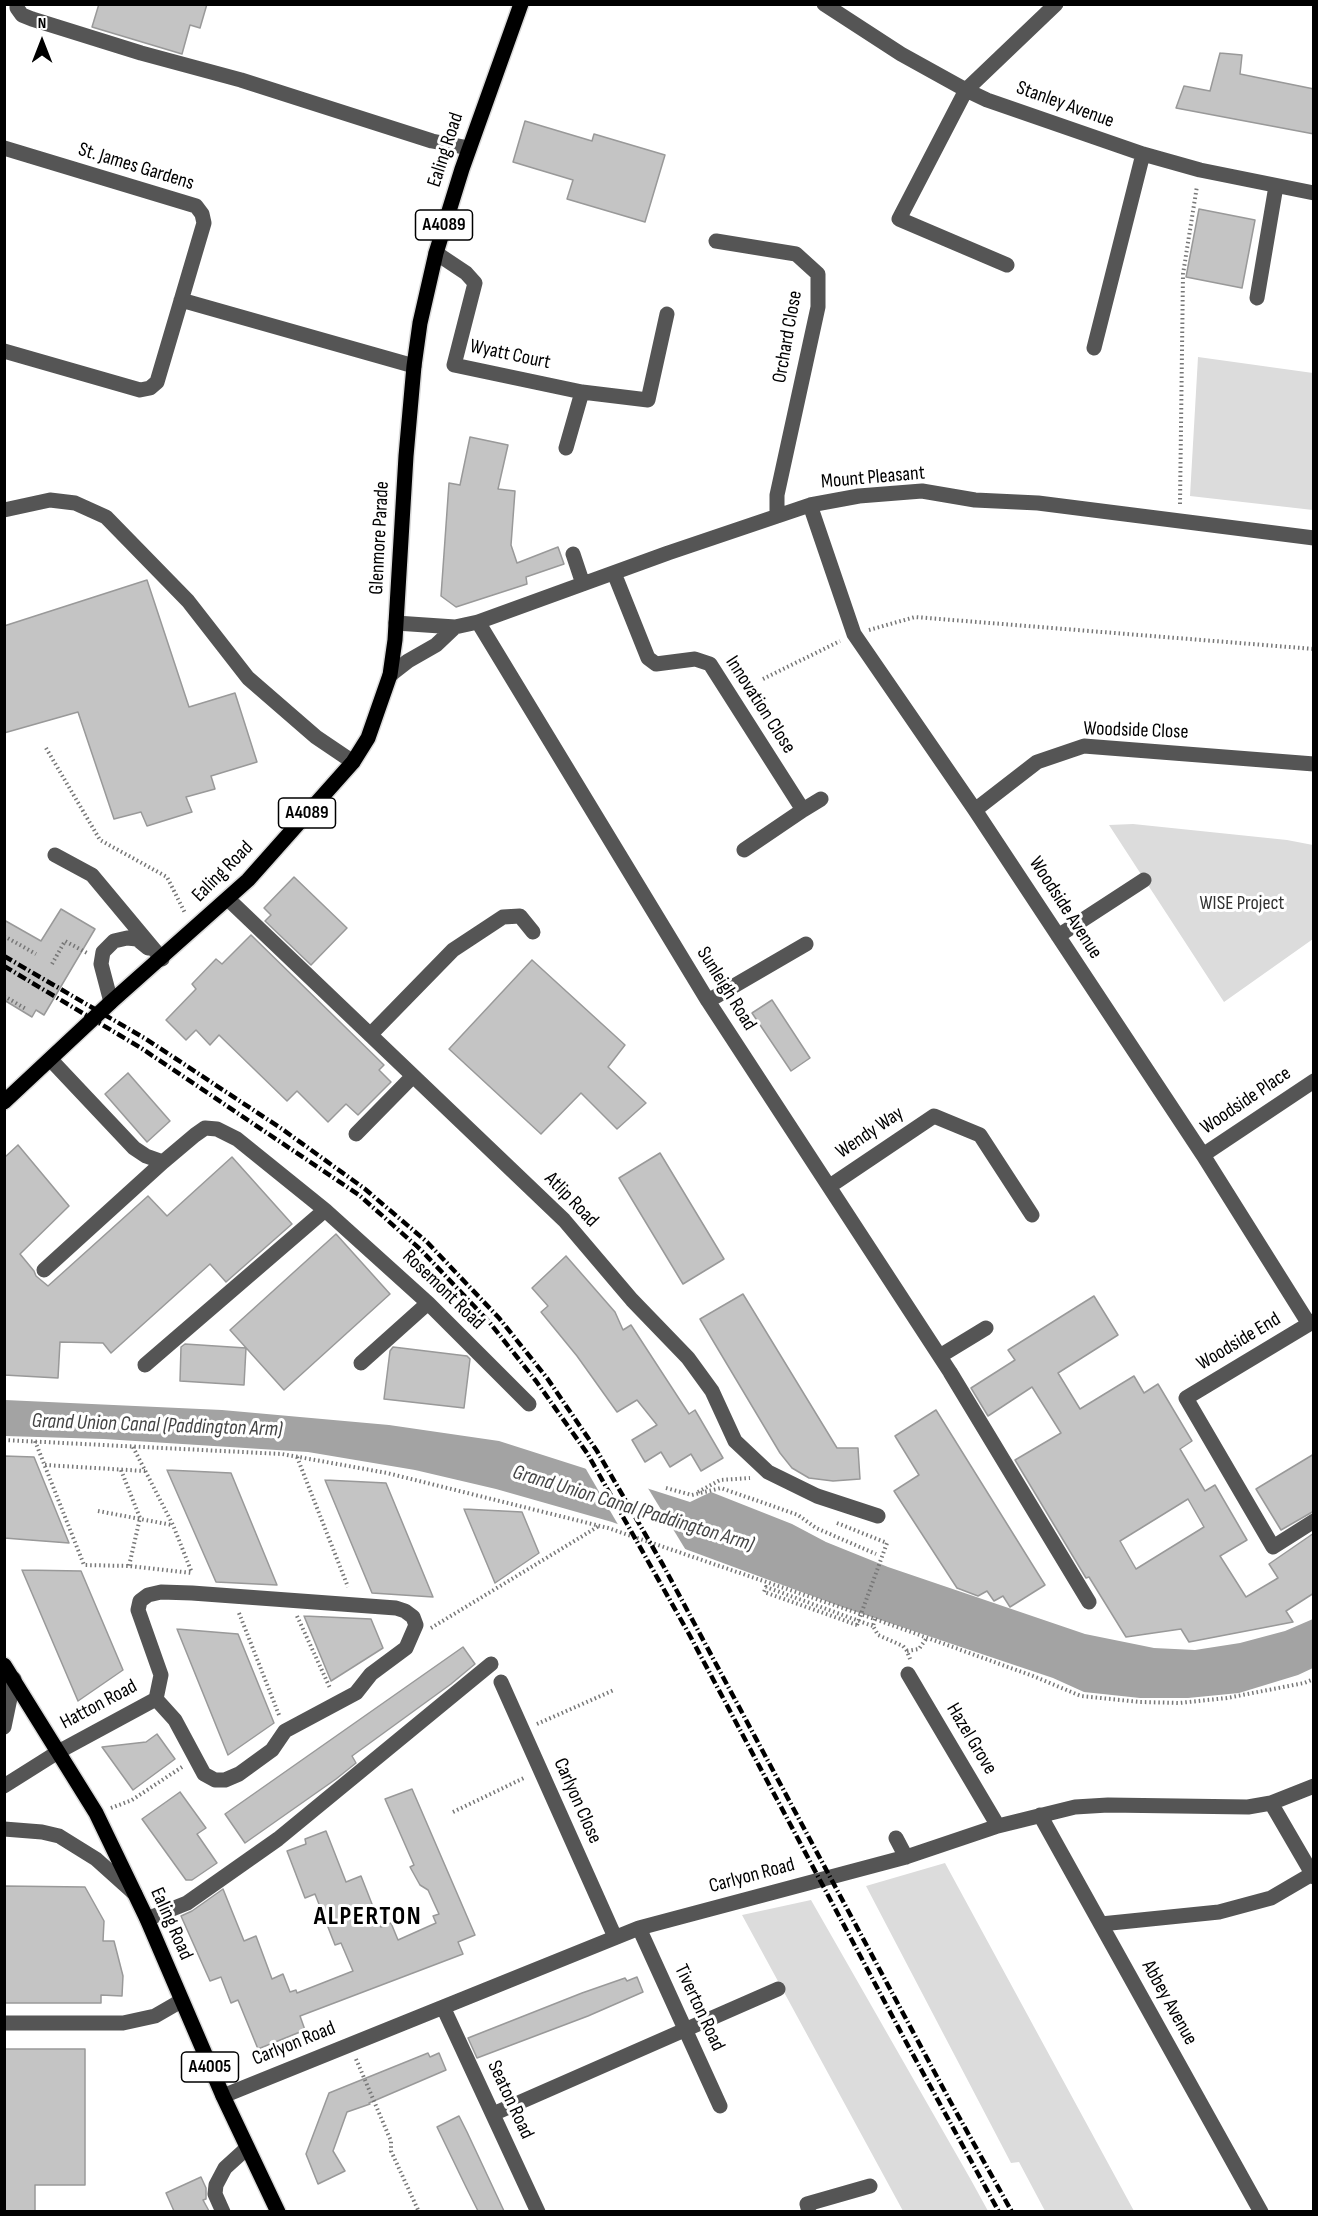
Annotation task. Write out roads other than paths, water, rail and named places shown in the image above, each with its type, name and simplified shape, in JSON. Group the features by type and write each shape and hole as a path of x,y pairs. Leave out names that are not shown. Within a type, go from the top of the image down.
{"main road":[{"name":"Ealing Road","path":"406,456 420,323 436,253 469,148 521,4"},
{"name":"Glenmore Parade","path":"396,623 406,456"},
{"name":"Ealing Road","path":"4,1102 111,1002 162,959 248,880 353,762 368,738 390,675 396,623"},
{"name":"Ealing Road","path":"4,1665 96,1813 147,1919 223,2096 278,2211"}],"street":[{"path":"18,4 17,8 22,15 32,19 141,53 241,80 432,141 469,148"},
{"name":"Stanley Avenue","path":"824,4 901,54 966,90 1143,154 1200,170 1314,193"},
{"path":"1007,265 899,219 966,90 1056,4"},
{"name":"St. James Gardens","path":"4,148 196,206 202,214 204,223 157,382 150,388 140,390 4,351"},
{"path":"1094,348 1143,154"},
{"path":"1257,298 1276,186"},
{"name":"Orchard Close","path":"716,241 796,254 818,274 818,308 777,495 777,516"},
{"name":"Wyatt Court","path":"436,253 466,273 476,283 454,365 582,392 648,400 667,314"},
{"path":"181,300 414,366"},
{"path":"566,448 582,392"},
{"name":"Mount Pleasant","path":"396,623 454,627 478,622 810,505 859,496 922,491 975,500 1038,503 1314,538"},
{"path":"4,510 50,500 75,503 106,517 188,601 248,678 316,737 353,762"},
{"name":"Woodside Avenue","path":"810,505 854,634 975,810 1311,1322"},
{"path":"573,554 583,584"},
{"name":"Innovation Close","path":"614,573 648,658 656,664 695,659 710,664 803,810"},
{"name":"Sunleigh Road","path":"478,622 708,1001 950,1371 1089,1602"},
{"path":"390,675 414,656 436,645 454,627"},
{"name":"Woodside Close","path":"975,810 1037,762 1083,746 1314,764"},
{"path":"744,850 821,799"},
{"path":"55,855 92,875 162,959"},
{"path":"1058,936 1144,880"},
{"name":"Atlip Road","path":"228,899 564,1220 632,1300 688,1358 712,1391 735,1441 768,1472 817,1496 878,1516"},
{"path":"370,1035 453,950 503,917 520,916 533,932"},
{"path":"111,1002 101,964 103,952 114,941 127,938 137,939 162,959"},
{"path":"708,1001 806,944"},
{"path":"51,1060 134,1149 163,1162"},
{"path":"356,1134 413,1076"},
{"name":"Woodside Place","path":"1203,1155 1314,1081"},
{"name":"Wendy Way","path":"830,1186 934,1116 980,1135 1032,1215"},
{"name":"Rosemont Road","path":"44,1270 195,1135 205,1128 217,1129 237,1138 325,1210 428,1303 529,1404"},
{"path":"145,1365 325,1210"},
{"path":"362,1363 428,1303"},
{"name":"Woodside End","path":"1311,1322 1186,1398 1273,1547 1314,1521"},
{"path":"940,1356 986,1328"},
{"name":"Hatton Road","path":"4,1786 58,1752 156,1699 161,1675 138,1610 140,1601 148,1594 192,1593 396,1608 413,1617 416,1625 406,1648 370,1674 356,1693 285,1731 272,1750 238,1774 225,1780 215,1780 204,1774 175,1720 156,1699"},
{"path":"147,1919 187,1903 278,1839 491,1664"},
{"name":"Hazel Grove","path":"909,1668 998,1826"},
{"path":"4,1727 14,1680"},
{"name":"Carlyon Close","path":"501,1682 615,1937"},
{"name":"Carlyon Road","path":"223,2096 639,1928 906,1857 998,1826 1075,1807 1108,1805 1248,1807 1271,1803 1314,1786"},
{"path":"1101,1924 1219,1912 1271,1898 1313,1876 1271,1803"},
{"name":"Abbey Avenue","path":"1040,1815 1261,2211"},
{"path":"4,1829 42,1832 59,1836 96,1859 135,1894"},
{"path":"896,1838 906,1857"},
{"name":"Tiverton Road","path":"639,1928 720,2106"},
{"path":"493,2114 778,1989"},
{"path":"4,2023 123,2023 155,2016 181,2001"},
{"name":"Seaton Road","path":"442,2007 538,2211"},
{"path":"223,2211 215,2194 216,2185 225,2168 247,2148"},
{"path":"809,2211 807,2204 870,2186"}],"water":[{"name":"Grand Union Canal (Paddington Arm)","path":"5,1400 222,1410 389,1425 499,1441 690,1502 711,1492 792,1524 826,1542 888,1567 1085,1634 1154,1648 1195,1650 1240,1643 1285,1631 1313,1619 1313,1668 1298,1675 1239,1693 1188,1698 1140,1698 1084,1692 1053,1678 842,1607 612,1522 496,1489 415,1470 308,1452 104,1439 5,1436"}],"railway":[{"path":"4,956 146,1039 282,1129 365,1189 427,1242 499,1318 547,1378 597,1451 663,1565 950,2101 1012,2212"},
{"path":"4,966 141,1048 359,1195 421,1250 490,1323 536,1381 587,1453 689,1634 999,2212"}],"district":[{"name":"ALPERTON","path":"368,1917"}],"park label":[{"name":"WISE Project","path":"1242,904"}]}
